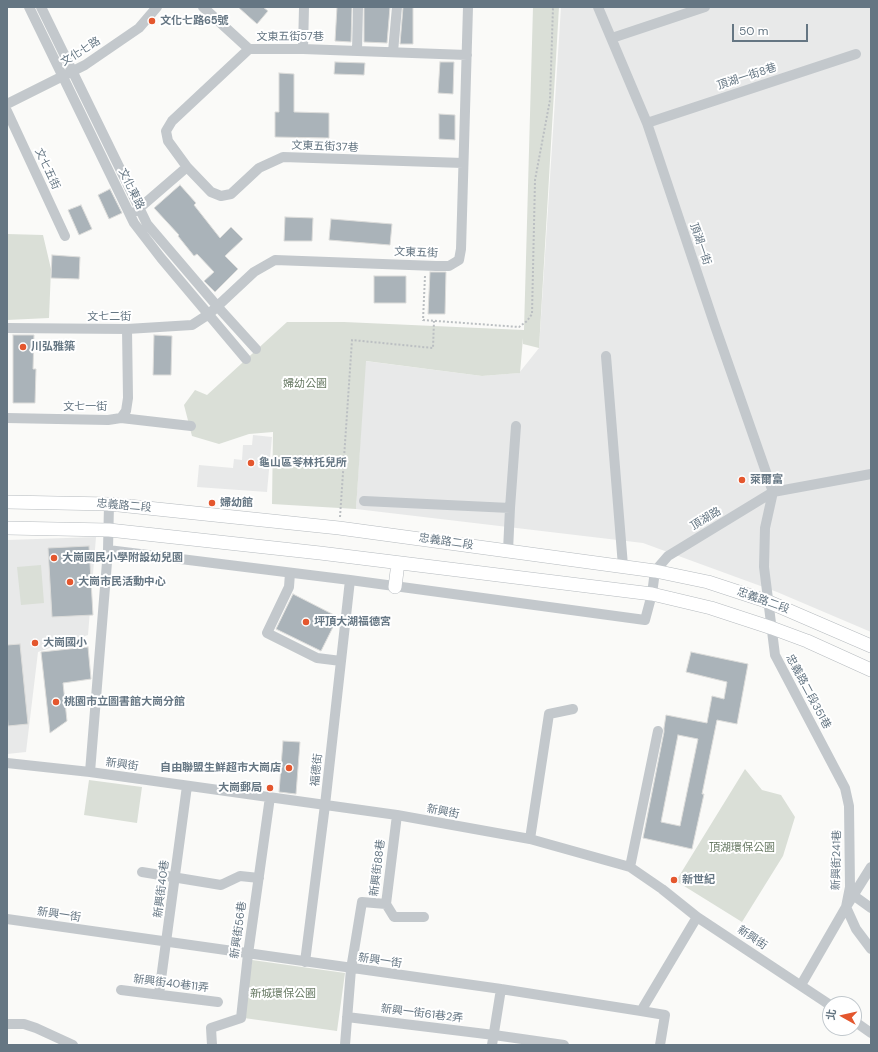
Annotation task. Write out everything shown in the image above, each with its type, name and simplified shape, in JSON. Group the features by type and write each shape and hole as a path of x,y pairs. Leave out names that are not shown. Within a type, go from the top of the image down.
{"main road":[{"name":"忠義路二段","path":"7,502 109,504 339,528 655,571 708,582 769,602 871,646"},
{"name":"忠義路二段","path":"7,528 109,530 398,562 652,594 711,608 772,628 807,641 871,670"},
{"path":"395,586 398,562"}],"street":[{"name":"文化東路","path":"29,7 68,74 140,208 147,224 256,349"},
{"name":"文化東路","path":"41,7 68,74 134,223 161,258 246,359"},
{"name":"文化七路","path":"7,104 85,65 139,28 157,7"},
{"path":"203,7 249,49"},
{"path":"303,48 304,7"},
{"path":"357,51 358,7"},
{"path":"393,52 397,7"},
{"name":"文東五街","path":"208,314 254,272 275,260 449,266 459,260 461,249 468,7"},
{"name":"頂湖一街","path":"598,7 647,123 715,326 773,492"},
{"path":"612,38 705,7"},
{"name":"文東五街57巷","path":"187,167 168,141 166,131 172,121 249,49 303,48 467,55"},
{"name":"頂湖一街8巷","path":"647,123 856,54"},
{"name":"文七五街","path":"7,111 65,236"},
{"name":"文東五街37巷","path":"187,167 211,192 221,196 231,194 259,168 283,157 463,163"},
{"path":"130,216 187,167"},
{"name":"文七二街","path":"7,328 127,330 192,325 208,314"},
{"name":"文七一街","path":"7,418 108,420 121,418 126,411 128,398 127,330"},
{"path":"606,356 623,566"},
{"path":"121,418 191,426"},
{"path":"508,551 516,426"},
{"name":"頂湖路","path":"655,571 668,556 773,492 871,474"},
{"path":"769,602 764,567 765,528 773,492"},
{"path":"364,501 510,508"},
{"path":"90,772 108,550 109,504"},
{"path":"108,550 350,580 645,620 652,594 655,571"},
{"path":"290,573 288,587 267,633 317,658 341,660"},
{"name":"福德街","path":"305,962 325,805 350,580"},
{"name":"忠義路二段351巷","path":"769,602 775,655 845,788"},
{"path":"530,839 549,714 573,709"},
{"path":"630,867 658,731"},
{"name":"新興街","path":"7,763 90,772 396,815 530,839 630,867 662,889 697,917 822,999"},
{"name":"新興街40巷","path":"159,994 187,786"},
{"name":"新興街241巷","path":"845,788 849,806 850,887 846,907"},
{"name":"新興街56巷","path":"212,1045 211,1028 241,1018 248,954 270,797"},
{"name":"新興街88巷","path":"351,969 362,902 386,904 396,815"},
{"path":"801,985 853,895 871,868"},
{"path":"142,872 221,885 240,876 259,878"},
{"path":"853,895 871,908"},
{"path":"386,904 394,917 424,918"},
{"path":"846,907 856,929 871,949"},
{"path":"641,1011 697,917"},
{"name":"新興一街","path":"7,919 500,989 665,1015 660,1045"},
{"path":"345,1045 351,969"},
{"path":"492,1045 500,989"},
{"name":"新興街40巷11弄","path":"121,990 218,1002"},
{"name":"新興一街61巷2弄","path":"347,1016 494,1034 564,1045"},
{"path":"7,1024 24,1024 72,1045"},
{"path":"862,1027 871,1033"}],"path":[{"path":"426,266 423,320 519,327 527,321 532,314 535,180 550,100 552,7"},
{"path":"339,528 352,340 433,348 434,321"}],"shaded area":[{"path":"561,7 871,7 871,632 777,592 643,543 356,509 365,361 482,376 519,373 539,348"},
{"name":"龜山區苓林托兒所","path":"253,435 272,437 267,492 197,487 199,465 233,468 234,459 242,460 243,445 252,445"},
{"name":"大崗國小","path":"96,537 88,635 38,652 26,752 7,754 7,540"}],"green space":[{"name":"婦幼公園","path":"533,7 559,7 539,348 523,344 523,338 520,373 482,376 366,361 356,509 272,504 273,432 249,434 219,444 192,436 184,405 195,390 207,395 287,322 344,322 524,330"},
{"path":"7,234 43,235 51,269 49,318 7,320"},
{"path":"41,565 44,603 21,605 17,567"},
{"name":"頂湖環保公園","path":"745,769 762,790 781,795 795,817 783,856 742,922 676,881"},
{"path":"89,780 142,787 137,823 84,815"},
{"name":"新城環保公園","path":"252,960 345,973 337,1031 244,1018"}],"building":[{"path":"238,7 263,7 268,11 257,24"},
{"path":"337,7 352,7 351,42 335,41"},
{"path":"364,7 390,7 387,43 364,42"},
{"path":"403,7 413,7 413,44 400,44"},
{"path":"335,62 365,63 364,75 334,74"},
{"path":"440,62 454,62 453,94 438,93"},
{"path":"279,73 294,74 294,112 329,113 329,138 275,137 275,112 279,112"},
{"path":"439,114 455,115 455,140 439,139"},
{"path":"180,185 196,203 194,205 220,238 231,227 243,239 225,256 238,269 215,292 204,281 214,272 197,254 194,256 178,236 179,235 154,208"},
{"path":"110,189 122,213 109,219 98,195"},
{"path":"81,205 92,229 79,235 68,210"},
{"path":"285,217 313,218 312,241 284,241"},
{"path":"331,219 392,224 390,245 329,240"},
{"path":"52,255 80,257 79,279 51,278"},
{"path":"430,272 446,272 445,314 428,314"},
{"path":"374,276 406,276 406,303 374,303"},
{"path":"13,335 34,335 33,369 36,369 35,403 13,403"},
{"path":"154,335 172,336 171,375 153,375"},
{"name":"大崗市民活動中心","path":"89,546 93,615 52,617 48,548"},
{"name":"坪頂大湖福德宮","path":"293,594 338,617 321,651 276,629"},
{"path":"20,644 28,724 8,726 7,645"},
{"name":"桃園市立圖書館大崗分館","path":"88,647 91,679 63,683 67,721 50,733 41,652"},
{"path":"691,652 748,664 737,724 717,720 702,794 704,794 692,849 643,838 666,715 707,723 712,696 724,699 727,682 686,672","holes":["678,735 698,739 680,826 661,822"]},
{"name":"自由聯盟生鮮超市大崗店","path":"283,741 300,742 296,794 279,792"}],"place":[{"name":"文化七路65號","path":"152,21"},
{"name":"川弘雅築","path":"23,347"},
{"name":"龜山區苓林托兒所","path":"251,463"},
{"name":"萊爾富","path":"742,480"},
{"name":"婦幼館","path":"212,503"},
{"name":"大崗國民小學附設幼兒園","path":"54,558"},
{"name":"大崗市民活動中心","path":"70,582"},
{"name":"坪頂大湖福德宮","path":"306,622"},
{"name":"大崗國小","path":"35,643"},
{"name":"桃園市立圖書館大崗分館","path":"56,702"},
{"name":"自由聯盟生鮮超市大崗店","path":"289,768"},
{"name":"大崗郵局","path":"270,788"},
{"name":"新世紀","path":"674,880"}]}
